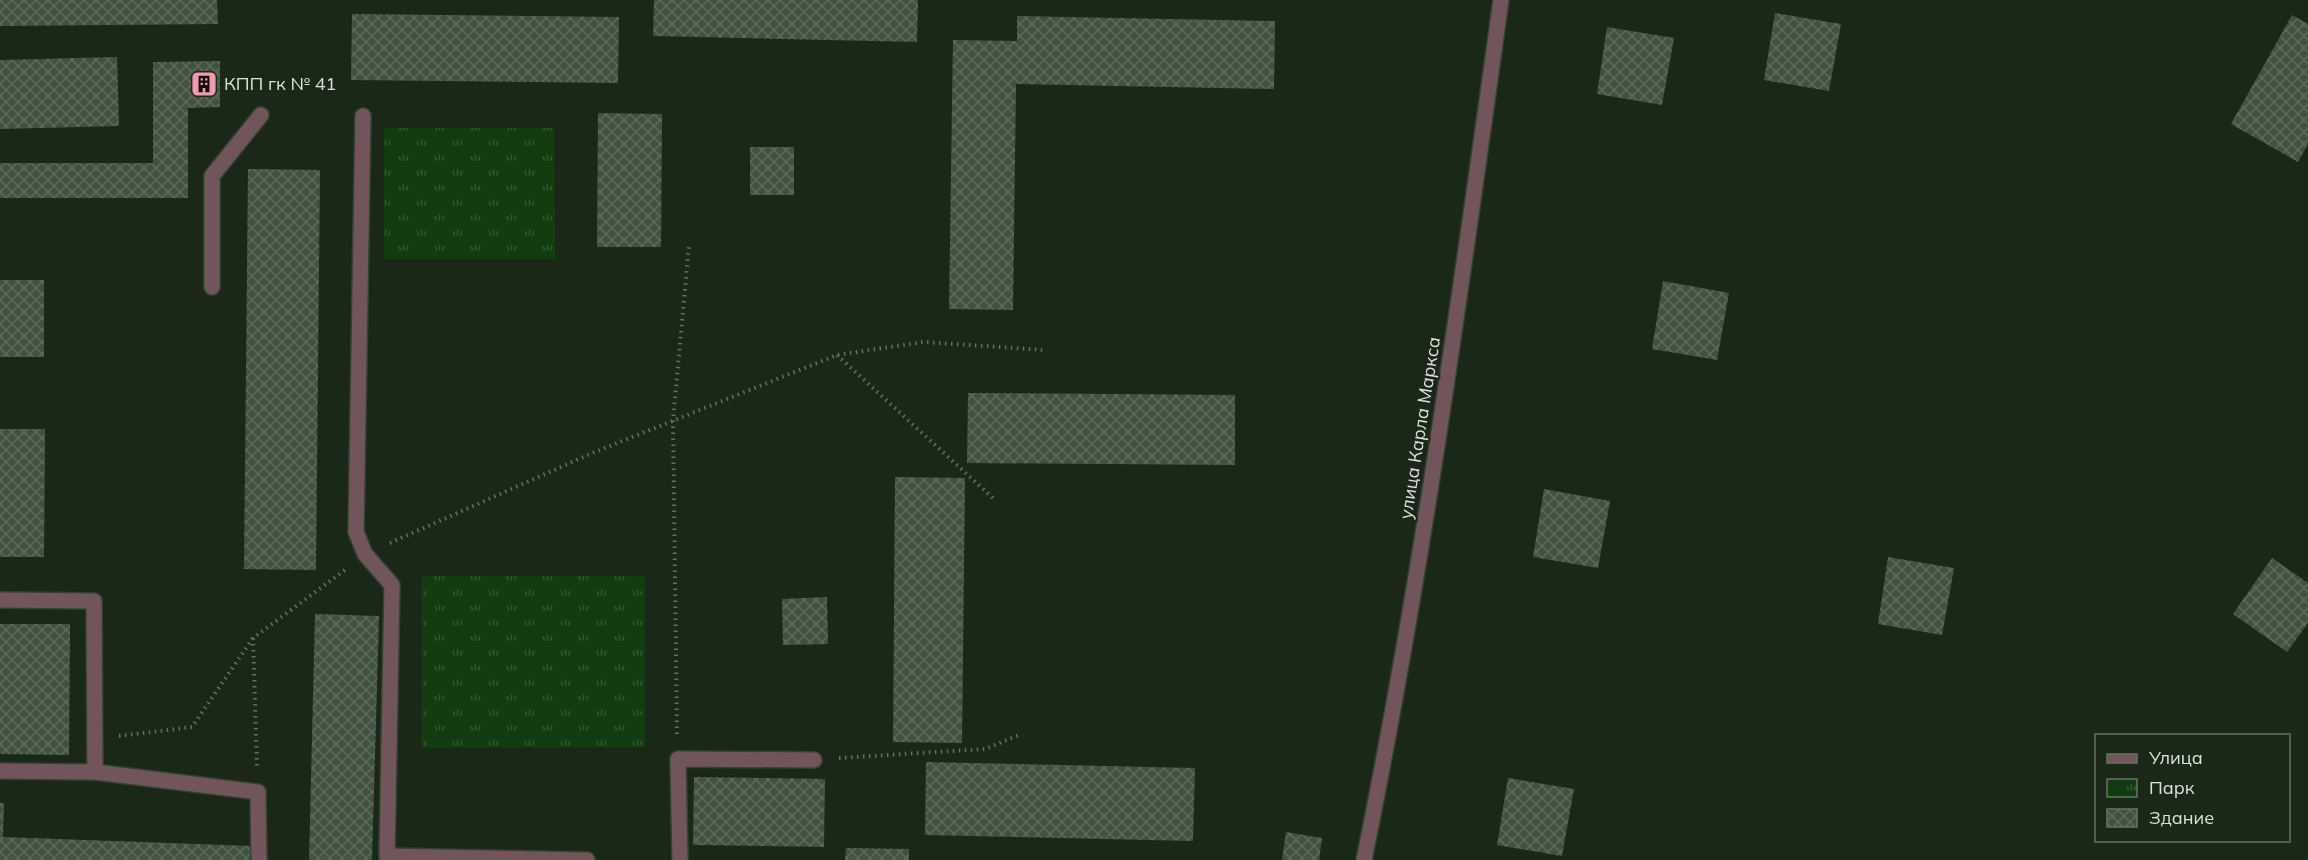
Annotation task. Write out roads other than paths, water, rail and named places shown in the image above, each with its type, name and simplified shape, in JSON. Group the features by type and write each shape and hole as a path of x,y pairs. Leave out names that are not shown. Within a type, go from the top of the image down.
{"street":[{"name":"улица Карла Маркса","path":"1364,860 1394,710 1443,419 1501,0"},
{"path":"212,287 212,176 261,115"},
{"path":"363,116 356,532 365,554 392,585 387,856 587,860"},
{"path":"0,600 94,601 95,772"},
{"path":"680,860 678,759 814,760"},
{"path":"0,771 95,772 258,792 259,860"}],"place":[{"name":"КПП гк № 41","path":"204,84"}]}
